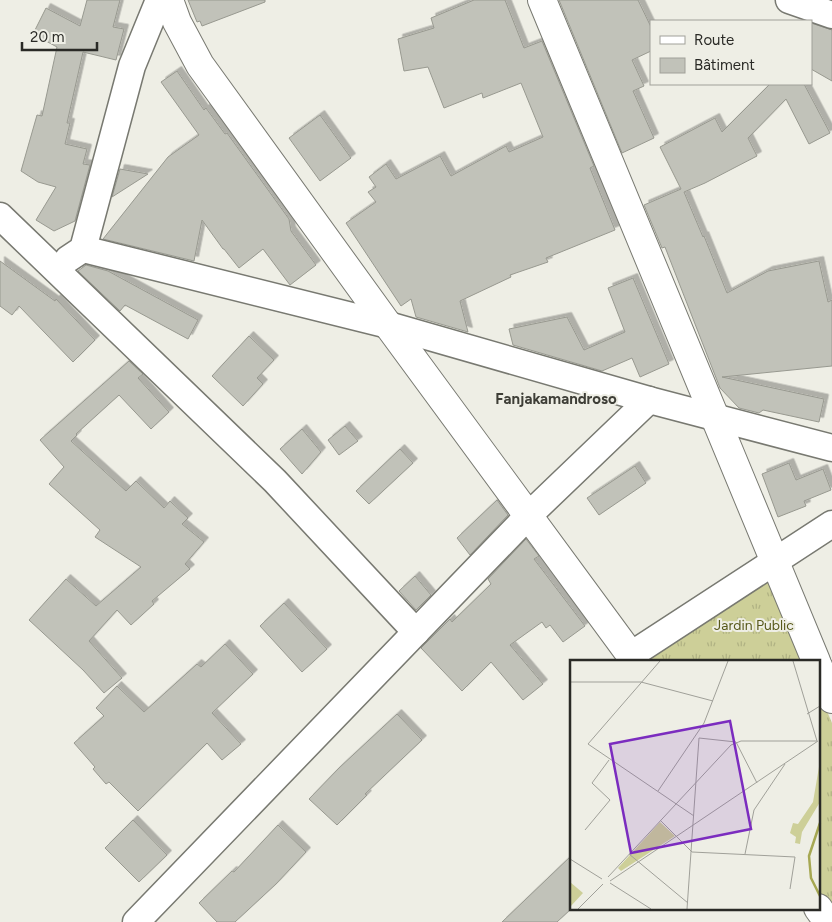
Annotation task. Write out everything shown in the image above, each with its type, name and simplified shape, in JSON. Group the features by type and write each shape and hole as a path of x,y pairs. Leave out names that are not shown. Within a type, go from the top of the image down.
{"main road":[{"path":"169,0 177,22 200,65 633,658"},
{"path":"542,0 816,660"},
{"path":"820,671 832,699"},
{"path":"819,910 828,922"}],"street":[{"path":"54,269 83,249 132,66 159,0"},
{"path":"790,0 832,15"},
{"path":"0,216 276,481 416,632"},
{"path":"83,249 388,325 649,400 832,448"},
{"path":"136,922 528,516 649,400"},
{"path":"633,658 774,560 832,524"}],"green space":[{"name":"Jardin Public","path":"770,572 806,660 647,660"},
{"path":"820,695 832,723 832,917 820,901"}],"building":[{"path":"87,0 120,0 113,27 124,29 116,60 83,52 67,123 70,123 65,144 87,149 83,164 90,165 75,221 54,231 36,220 56,187 38,182 21,171 37,115 42,116 57,47 33,34 46,8 80,26"},
{"path":"188,0 265,0 265,2 202,26 200,21 197,22"},
{"path":"474,0 505,0 524,48 542,41 594,166 590,168 615,230 546,258 548,262 510,275 511,277 460,301 468,332 416,317 411,299 401,306 346,223 376,202 368,192 376,187 369,177 386,164 396,179 440,156 451,176 506,146 509,152 543,137 521,83 483,98 482,93 444,108 428,67 404,71 398,39 434,28 431,18"},
{"path":"559,0 638,0 650,25 650,51 632,60 644,86 633,91 654,138 622,153"},
{"path":"812,23 832,30 832,81 812,70"},
{"path":"177,71 204,110 206,108 225,134 227,133 289,219 291,231 316,265 290,285 263,249 239,268 202,220 194,261 103,239 168,157 199,135 161,82"},
{"path":"769,85 805,85 830,133 809,144 786,99 748,138 757,156 684,192 727,293 768,271 819,261 828,302 832,300 832,366 722,377 824,399 819,422 763,410 759,413 739,408 720,388 665,247 662,248 644,205 681,189 660,147 715,118 722,132"},
{"path":"320,115 351,158 320,181 289,138"},
{"path":"120,169 148,174 112,197"},
{"path":"0,261 55,301 56,299 95,340 73,362 19,306 12,315 0,306"},
{"path":"86,265 108,271 198,320 188,339 125,305 120,311 78,271"},
{"path":"633,278 669,364 640,377 632,358 602,371 513,345 509,329 567,317 584,350 625,332 608,288"},
{"path":"249,336 274,360 257,378 263,384 243,406 212,376"},
{"path":"129,361 143,374 138,378 169,412 151,429 119,395 76,434 71,441 126,491 136,481 164,508 170,501 188,518 182,524 204,542 185,564 190,569 152,601 154,604 131,625 117,610 89,641 122,678 104,693 83,670 29,620 66,579 96,606 141,567 95,537 100,530 49,484 64,467 40,440"},
{"path":"345,426 358,441 339,455 328,440"},
{"path":"302,429 321,452 302,474 280,449"},
{"path":"400,449 413,463 369,504 356,491"},
{"path":"789,463 796,480 823,469 831,490 804,501 806,506 778,517 762,474"},
{"path":"635,466 646,483 599,515 587,498"},
{"path":"497,500 508,515 470,555 457,538"},
{"path":"526,539 539,556 534,559 585,626 563,642 550,625 546,628 542,622 510,645 543,684 523,700 491,662 462,691 421,648 450,619 452,622 491,584 488,579"},
{"path":"415,576 431,595 416,610 399,591"},
{"path":"284,603 327,649 302,672 260,626"},
{"path":"225,644 253,674 212,713 241,744 222,760 207,743 138,811 109,782 106,784 93,769 95,767 74,743 104,716 96,708 117,686 144,712 197,664 201,667"},
{"path":"397,714 422,740 365,794 367,795 337,825 309,799"},
{"path":"133,820 167,855 139,882 105,848"},
{"path":"278,825 306,852 276,884 235,922 217,922 199,903 232,871 234,872"},
{"path":"570,857 570,910 557,922 502,922"}],"district":[{"name":"Fanjakamandroso","path":"556,399"}]}
